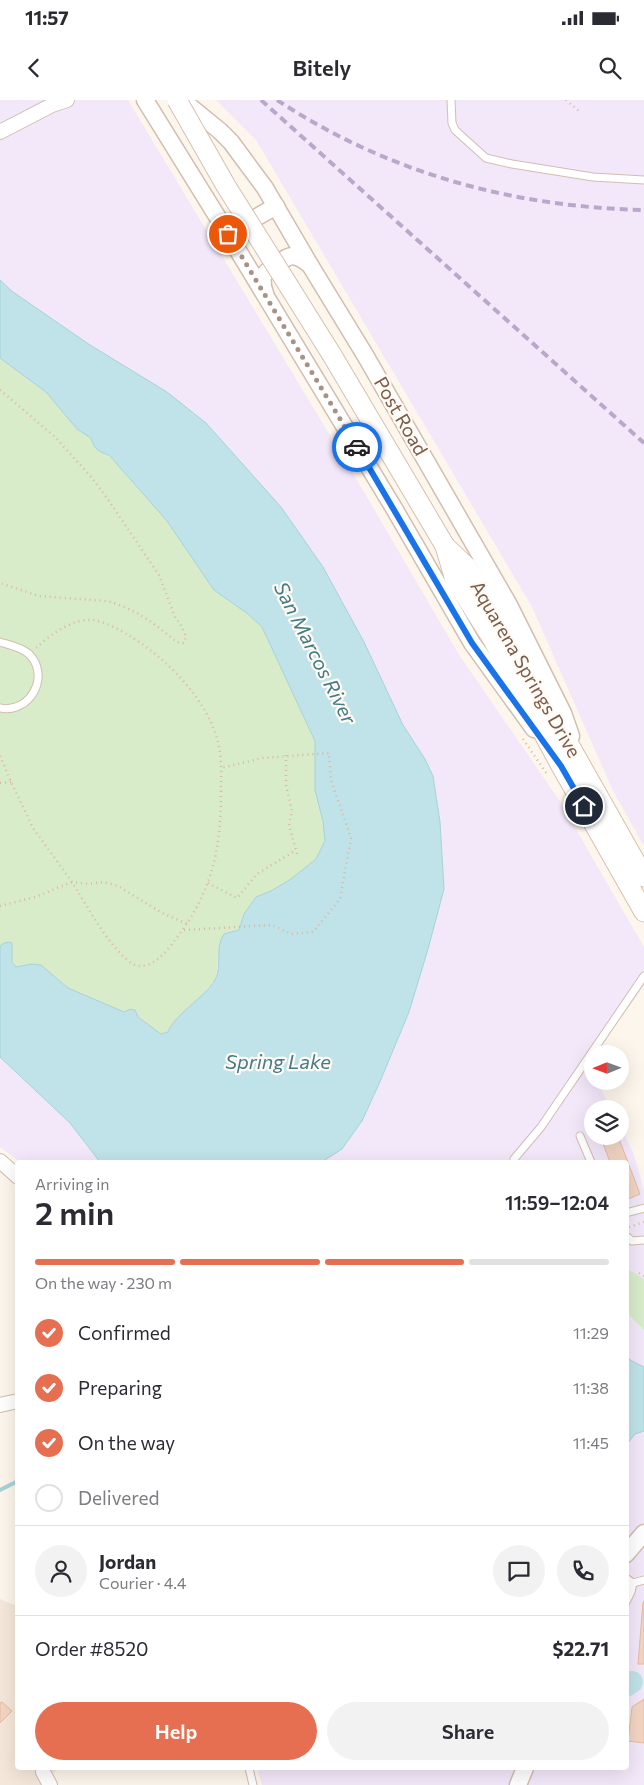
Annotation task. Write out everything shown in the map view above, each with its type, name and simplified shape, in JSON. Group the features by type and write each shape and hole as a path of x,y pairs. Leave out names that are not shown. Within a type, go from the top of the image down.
{"main road":[{"name":"Aquarena Springs Drive","path":"177,100 226,186 332,355 445,546 467,567 579,760 644,877"},
{"name":"Aquarena Springs Drive","path":"445,546 454,580 493,640 561,766 644,912"}],"street":[{"path":"0,132 54,102 67,100"},
{"path":"145,100 395,510 472,643 561,766"},
{"name":"Post Road","path":"182,100 220,131 230,142 265,188 276,206 370,363 510,605 563,713 579,760"},
{"path":"228,234 276,206"},
{"path":"265,295 262,279 265,273 285,258 293,256 300,258 310,265"},
{"path":"0,1161 15,1174"},
{"path":"0,1405 15,1402"},
{"path":"629,1550 644,1533"},
{"path":"518,1785 524,1770"},
{"path":"43,1772 50,1785"}],"lane":[{"path":"451,100 452,123 455,130 486,158 593,177 644,180"},
{"path":"0,642 22,649 29,654 35,662 38,672 36,691 30,699 22,706 13,709 0,708"},
{"path":"514,1159 541,1127 644,976"},
{"path":"580,1136 590,1160"},
{"path":"629,1212 644,1208"},
{"path":"629,1238 632,1241 641,1241"},
{"path":"633,1584 644,1580"},
{"path":"629,1581 633,1584"},
{"path":"629,1596 633,1584"},
{"path":"249,1770 253,1785"}],"path":[{"path":"566,100 579,112"},
{"path":"0,390 55,437 92,478 159,575 175,617 186,637 184,643 180,644 149,620 106,601 39,596 0,583"},
{"path":"0,756 32,828 72,882 98,925 125,959 133,964 140,966 160,958 188,924 208,883 216,861 219,841 221,768 219,747 213,729 188,688 168,664 154,652 123,632 94,620 81,621 52,634 29,654"},
{"path":"183,930 272,925 291,934 313,932 340,899 351,838 331,780 329,753 263,758 221,768"},
{"path":"286,755 286,785 292,811 289,825 298,857"},
{"path":"0,783 10,782"},
{"path":"208,883 237,898 257,874 296,850"},
{"path":"0,906 35,897 72,882 88,884 103,882 118,886 162,913 188,924"},
{"path":"629,1227 644,1222"},
{"path":"640,1273 644,1276"}],"shaded area":[{"path":"0,100 128,100 364,492 458,653 559,800 644,947 644,986 601,1045 584,1045 584,1090 602,1090 606,1100 584,1100 584,1145 629,1144 644,1190 644,1785 262,1785 258,1770 629,1770 629,1160 17,1160 0,1147"},
{"path":"216,100 644,100 644,846 613,791 532,607 256,140"},
{"path":"0,1599 15,1605 15,1770 56,1770 42,1785 0,1785"}],"green space":[{"path":"0,358 46,392 77,429 91,438 100,452 109,455 167,521 214,590 248,614 262,627 315,741 315,790 323,821 325,841 316,859 291,879 271,891 256,897 244,914 239,930 224,934 221,939 215,980 169,1032 161,1034 138,1017 137,1013 131,1009 124,1012 68,988 41,965 16,967 2,945 0,946"},
{"path":"629,1270 644,1279 644,1330 629,1315"}],"water":[{"name":"Spring Lake","path":"0,280 13,292 90,345 167,392 206,423 281,507 323,567 364,642 403,725 425,759 433,776 440,822 444,889 428,949 409,1012 362,1121 342,1149 325,1160 98,1160 70,1123 0,1057 0,946 3,944 7,942 12,943 12,962 16,967 32,964 41,965 68,988 124,1012 131,1009 135,1010 138,1017 161,1034 168,1032 176,1020 215,980 220,945 224,934 239,930 244,914 256,897 271,891 291,879 316,859 325,841 323,821 315,790 315,741 262,627 248,614 214,590 167,521 109,455 97,450 91,438 77,429 46,392 0,358"},
{"path":"629,1359 644,1367 644,1431 635,1434 629,1441"}],"building":[{"path":"603,1145 621,1145 627,1160 609,1160"},
{"path":"629,1165 640,1194 629,1199"},
{"path":"643,1602 644,1664 638,1664"},
{"path":"644,1699 644,1743 629,1741 632,1707"},
{"path":"2,1702 12,1711 0,1723 0,1703"}],"waterway":[{"path":"0,1490 15,1482"}],"railway":[{"path":"261,100 644,443"},
{"path":"277,100 319,126 363,148 407,166 453,181 499,193 547,202 644,210"}],"way so far":[{"path":"228,234 357,447"}],"route":[{"path":"357,447 472,643 561,766 584,806"}],"water label":[{"name":"San Marcos River","path":"315,653"}]}
